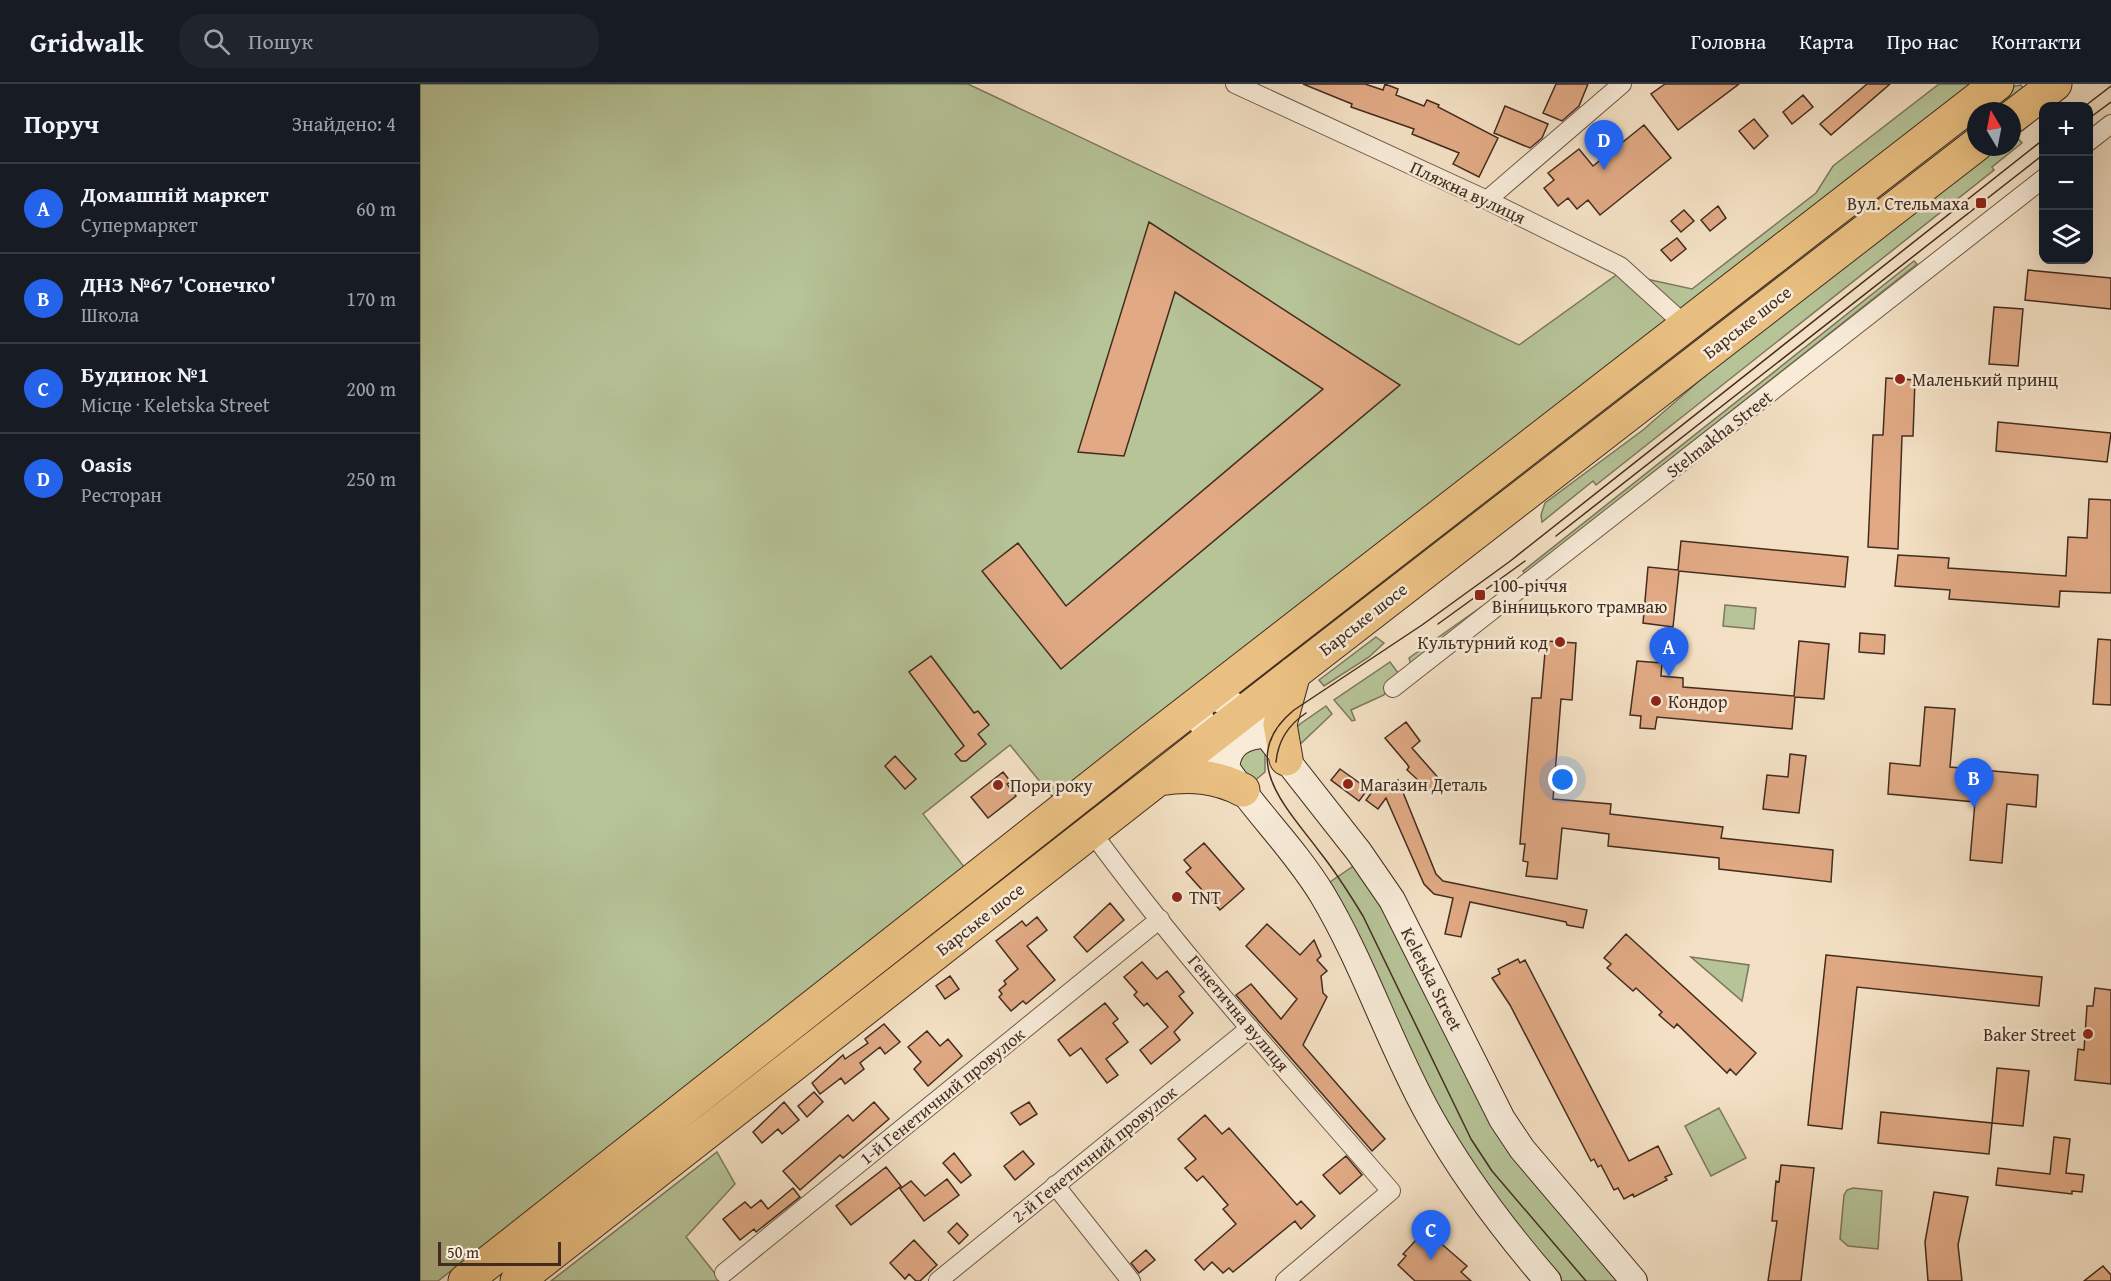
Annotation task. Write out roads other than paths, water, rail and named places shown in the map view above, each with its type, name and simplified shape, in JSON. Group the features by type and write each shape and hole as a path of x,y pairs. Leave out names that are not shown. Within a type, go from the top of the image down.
{"highway":[{"path":"465,1281 1147,743 1997,84"},
{"path":"2021,110 2055,84"},
{"name":"Барське шосе","path":"517,1281 1208,740 1266,736 1294,673 1967,152"},
{"path":"1266,736 1280,724 1294,673 1280,671 1275,666 1272,659 1274,645"},
{"path":"1147,743 1162,746 1167,751 1170,758 1163,775 1234,780"}],"main road":[{"name":"Keletska Street","path":"1203,700 1266,736 1359,852 1392,900 1502,1119 1522,1149 1634,1281"},
{"path":"1203,700 1208,740 1234,780 1304,868 1329,905 1428,1114 1498,1224 1548,1281"},
{"path":"1234,780 1230,753 1235,745 1250,736 1266,736"}],"street":[{"name":"Пляжна вулиця","path":"1235,84 1487,200 1620,266 1685,325"},
{"path":"1487,200 1622,84"},
{"path":"2093,138 2111,124"},
{"name":"Stelmakha Street","path":"1393,688 2039,181"},
{"name":"Генетична вулиця","path":"1091,831 1250,1028 1391,1191 1285,1281"},
{"name":"1-й Генетичний провулок","path":"724,1273 1160,919"},
{"name":"2-й Генетичний провулок","path":"938,1281 1250,1028"},
{"path":"1056,1185 1131,1281"}],"tram line":[{"path":"2090,102 2111,86"},
{"path":"2093,115 2111,102"},
{"path":"1586,1281 1492,1171 1471,1139 1363,916 1336,874 1281,800 1272,782 1268,764 1269,746 1277,728 1294,710 1422,625 1509,562 2039,143"},
{"path":"1556,536 2041,156"},
{"path":"1438,624 1525,561"},
{"path":"1276,762 1285,734 1306,713"}],"place":[{"name":"Oasis","path":"1604,170"},
{"name":"Вул. Стельмаха","path":"1981,203"},
{"name":"Маленький принц","path":"1900,379"},
{"name":"100-річчя Вінницького трамваю","path":"1480,595"},
{"name":"Культурний код","path":"1560,642"},
{"name":"Домашній маркет","path":"1669,677"},
{"name":"Кондор","path":"1656,701"},
{"name":"Магазин Деталь","path":"1348,784"},
{"name":"Пори року","path":"998,785"},
{"name":"ДНЗ №67 'Сонечко'","path":"1974,808"},
{"name":"TNT","path":"1177,897"},
{"name":"Baker Street","path":"2088,1034"},
{"name":"Будинок №1","path":"1431,1260"}]}
